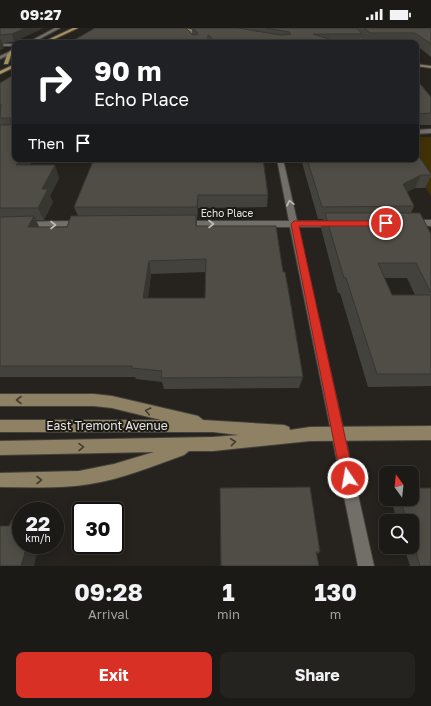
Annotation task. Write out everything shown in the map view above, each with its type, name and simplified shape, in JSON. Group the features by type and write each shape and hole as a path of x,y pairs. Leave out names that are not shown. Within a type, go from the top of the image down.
{"main road":[{"path":"60,39 76,28"},
{"path":"174,28 195,29 210,32"},
{"path":"6,62 12,52"},
{"path":"0,66 12,59"},
{"path":"419,66 431,68"},
{"path":"0,73 12,67"},
{"name":"East Tremont Avenue","path":"0,400 100,401 213,426"},
{"name":"East Tremont Avenue","path":"0,426 213,426 310,434"},
{"name":"East Tremont Avenue","path":"0,448 213,444 310,434 431,433"},
{"name":"East Tremont Avenue","path":"0,480 61,480 89,477 145,462 194,444"}],"street":[{"path":"35,40 58,28"},
{"path":"349,28 361,40"},
{"path":"192,40 188,35 195,29"},
{"path":"0,45 12,45"},
{"path":"0,58 12,51"},
{"path":"419,132 431,131"},
{"path":"281,162 366,566"},
{"path":"399,223 431,223"},
{"path":"0,225 86,224"},
{"name":"Echo Place","path":"172,224 344,224"}],"shaded area":[{"path":"419,137 431,137 431,196 411,166 414,162 419,162"}],"building":[{"path":"0,28 25,28 12,34 0,35"},
{"path":"95,28 186,28 193,35 198,34 193,28 238,28 280,35 291,34 289,32 265,28 357,28 362,34 313,34 332,40 214,40 208,35 208,40 74,40"},
{"path":"364,28 431,28 431,44 415,33 370,33"},
{"path":"12,76 12,162 18,162 16,165 55,165 42,189 48,189 38,208 0,208 0,125 10,125 11,123 10,118 0,118 0,83"},
{"path":"419,83 431,97 431,113 419,114"},
{"path":"419,156 431,174 421,175 403,184 414,206 322,207 308,162 419,162"},
{"path":"93,162 263,162 268,195 198,195 197,207 74,207"},
{"path":"325,213 420,213 431,234 431,293 416,263 378,263 392,295 431,295 431,374 377,374 346,278 344,278"},
{"path":"196,215 196,226 276,226 283,272 285,272 303,377 161,378 162,371 132,368 132,366 0,366 0,217 34,216 28,227 67,227 71,216","holes":["206,259 205,298 143,298 149,261"]},
{"path":"310,487 320,552 316,552 319,566 221,566 220,488"},
{"path":"419,488 431,488 431,566 420,566 416,554 419,554 419,514 405,514 402,506 419,506"},
{"path":"12,520 12,554 24,554 21,566 0,566 0,526 9,526"}],"route":[{"path":"348,478 294,224 386,223"}]}
